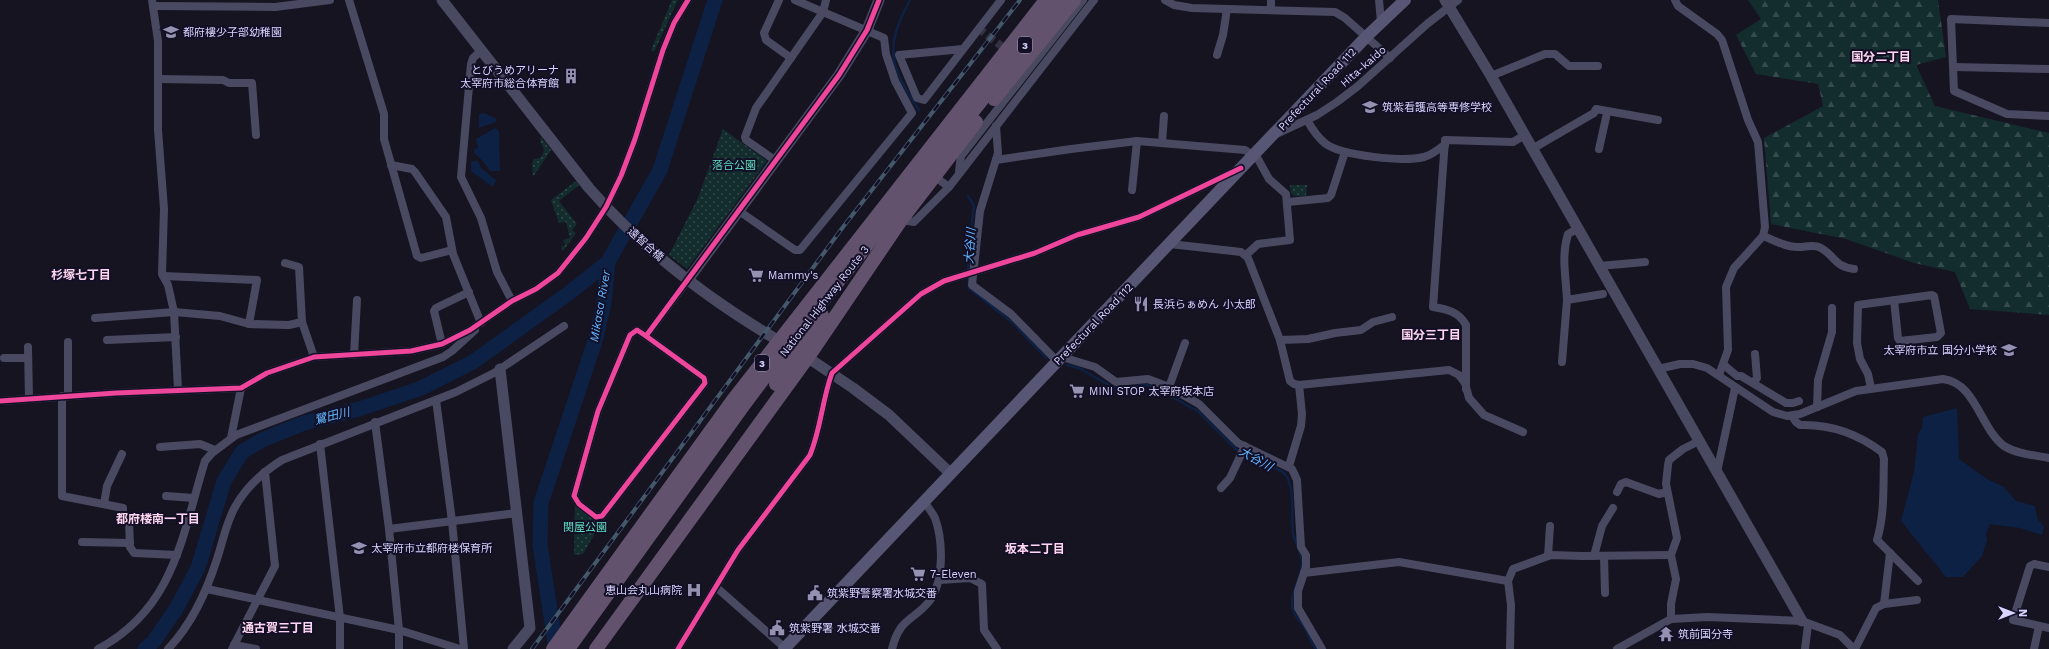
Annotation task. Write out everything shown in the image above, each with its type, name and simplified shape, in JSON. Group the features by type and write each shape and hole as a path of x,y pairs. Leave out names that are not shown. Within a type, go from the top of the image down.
{"highway":[{"name":"3","path":"803,354 914,156 1034,0"},
{"name":"National Highway Route 3","path":"568,649 779,357 985,87 1046,0"},
{"name":"National Highway Route 3","path":"553,649 733,400 985,87 1061,0"},
{"name":"3","path":"590,648 901,220 934,176 1074,0"}],"main road":[{"name":"Prefectural Road 112","path":"784,648 1367,36 1405,0"}],"street":[{"path":"178,390 174,312 162,264 164,209 158,130 158,41 152,3 275,7 330,0"},
{"path":"349,0 384,114 384,138 416,256 421,258 452,250"},
{"name":"遠智合橋","path":"442,0 609,210 684,278 754,327 803,354 832,373 889,415 950,473"},
{"path":"0,401 29,400 65,396 241,388 267,374 314,357 410,351 442,344 481,323 512,301 536,289 558,273 609,210 635,140 663,50 674,23 688,0"},
{"path":"779,0 764,36 766,40 790,58"},
{"path":"739,211 795,250 800,250 841,198 910,116 911,110 895,81 886,54 884,38 796,0"},
{"path":"776,161 746,140 745,137 756,108 822,12 826,0"},
{"path":"646,336 684,278 739,211 838,75 867,30 879,0"},
{"path":"963,49 900,55 917,98 924,100 1001,0"},
{"path":"959,173 961,156 1083,0"},
{"path":"901,220 914,222 949,187 1094,0"},
{"path":"1165,0 1181,7 1335,12 1340,14 1367,36 1390,58"},
{"path":"1271,0 1271,10"},
{"path":"1380,0 1381,22"},
{"path":"1675,0 1678,6 1717,34 1724,46 1748,120 1758,142 1765,219 1763,236 1734,268 1726,287 1728,350 1724,365 1719,375"},
{"path":"1451,2 1577,229 1805,623 1805,649"},
{"name":"Hita-kaido","path":"1274,135 1307,120 1337,102 1390,58 1451,2"},
{"path":"1217,55 1223,35 1227,9"},
{"path":"2049,22 1951,19 1954,91 2008,114 2049,116"},
{"path":"482,50 473,58 471,64 461,177 481,218 497,272 512,301"},
{"path":"1491,76 1545,54 1555,54 1569,66 1598,66"},
{"path":"1954,67 2049,70"},
{"path":"158,79 223,80 229,83 252,84 256,134"},
{"path":"1532,148 1594,112 1596,109 1607,113 1658,120"},
{"path":"1599,149 1607,113"},
{"path":"1162,143 1164,116"},
{"path":"1307,120 1325,143 1345,152 1417,158 1429,156 1445,144"},
{"path":"996,126 998,138 996,160 980,211 972,273 972,285 1011,314 1059,359 1095,368 1116,382 1148,379 1169,388 1199,404 1238,443 1289,466 1294,472 1297,480 1301,547 1306,555 1304,572 1298,591 1298,608 1322,649"},
{"path":"1466,389 1466,325 1463,320 1451,311 1433,307 1445,140 1513,142 1525,135"},
{"path":"996,160 1137,141 1245,150 1254,155 1260,162 1268,179 1286,194 1288,202 1290,240 1258,244 1246,255"},
{"path":"1132,190 1137,141"},
{"path":"1288,202 1328,198 1331,195 1345,152"},
{"path":"391,165 412,169 446,217 452,250 481,323"},
{"path":"678,649 738,550 810,455 816,440 827,386 832,373 921,294 944,281 1035,253 1077,235 1139,217 1241,168"},
{"path":"934,176 949,187"},
{"path":"1562,362 1567,300 1563,260 1564,245 1568,234 1577,229"},
{"path":"1763,236 1798,248 1814,246 1821,248 1838,264 1854,269"},
{"path":"1170,244 1241,252 1246,255 1280,340 1290,381 1294,384 1299,385 1443,370 1452,371 1459,375 1469,398 1484,415 1523,432"},
{"path":"1599,266 1645,262"},
{"path":"285,263 299,267 302,322 314,357"},
{"path":"164,276 257,280 249,324"},
{"path":"442,344 434,311 436,308 469,292"},
{"path":"1567,300 1603,294"},
{"path":"1871,388 1868,374 1860,359 1857,343 1858,305 1894,300 1932,295 1934,296 1940,336 1900,341 1898,338 1894,300"},
{"path":"354,355 357,300"},
{"path":"1817,407 1818,380 1832,332 1832,308"},
{"path":"95,318 174,312 220,316 249,324 289,325 302,322"},
{"path":"1280,340 1308,339 1335,332 1361,330 1373,322 1392,318"},
{"path":"98,649 130,626 150,607 163,588 177,555 205,461 215,450 231,438 315,404 442,357 472,334 481,323"},
{"path":"168,649 191,620 207,589 231,515 245,492 265,472 282,460 375,422 436,400 500,369 564,326"},
{"path":"637,330 646,336 704,378 705,383 602,516 596,517 579,504 574,496 598,411 630,335 637,330"},
{"path":"107,340 176,338"},
{"path":"68,342 60,494 64,498 123,508 123,521 130,521 131,551 137,554 177,555"},
{"path":"1169,388 1185,343"},
{"path":"28,347 29,400"},
{"path":"1753,383 1757,378 1755,354"},
{"path":"4,358 28,358"},
{"path":"1658,369 1680,364 1693,364 1707,368 1773,412 1792,416 1856,390 1943,379 1950,380 1964,389 1995,435 2004,445 2018,452 2049,458"},
{"path":"1724,365 1737,376 1741,376 1786,402 1793,403 1799,401"},
{"path":"500,369 530,628 513,649"},
{"path":"1289,466 1301,426 1302,414 1299,385"},
{"path":"231,438 241,388"},
{"path":"1717,472 1735,388"},
{"path":"436,400 452,521 464,649"},
{"path":"1792,416 1800,425 1831,427 1850,432 1882,452 1884,459 1884,507 1883,521 1877,540 1918,580"},
{"path":"375,422 389,529 399,630 399,649"},
{"path":"1671,619 1671,604 1676,579 1671,556 1677,538 1666,484 1670,460 1688,445 1699,441"},
{"path":"160,447 200,444 215,450"},
{"path":"320,444 340,618 340,649"},
{"path":"1222,488 1230,478 1244,446"},
{"path":"104,504 107,486 122,454"},
{"path":"256,649 233,647 275,566 265,472"},
{"path":"1617,492 1621,484 1626,482 1659,494 1668,492"},
{"path":"166,496 194,498"},
{"path":"892,649 899,628 930,600 940,580 939,533 934,517 924,500"},
{"path":"1594,556 1602,526 1613,508"},
{"path":"389,529 517,513"},
{"path":"1548,556 1550,526"},
{"path":"82,542 130,543"},
{"path":"1884,604 1890,553"},
{"path":"1510,649 1511,605 1508,581 1513,568 1548,556 1671,556"},
{"path":"1604,556 1605,593"},
{"path":"1304,572 1399,562 1508,581"},
{"path":"2049,566 2034,564 2030,566 2013,620 2049,628"},
{"path":"940,580 970,578 982,584 984,630 997,649"},
{"path":"716,587 784,648"},
{"path":"207,589 399,630 460,649"},
{"path":"1616,649 1671,619 1707,617 1805,623 1840,635 1854,649 1876,608 1884,604 1917,600"},
{"path":"2034,649 2039,626"}],"green space":[{"path":"672,0 678,0 654,52 651,50"},
{"path":"1748,0 1938,0 1946,57 1916,65 1935,106 2049,133 2049,315 1970,309 1955,272 1914,263 1846,239 1771,224 1764,138 1823,106 1818,84 1756,74 1736,35 1761,19"},
{"name":"落合公園","path":"723,129 767,161 687,269 669,255 698,198"},
{"path":"541,137 551,150 533,177 532,163 534,159 540,158 544,151 540,141"},
{"path":"576,181 579,185 559,201 577,224 572,230 576,233 563,251 561,247 565,245 563,240 570,238 566,222 559,223 551,200"},
{"path":"1290,185 1307,185 1306,196 1294,196 1291,193"},
{"name":"関屋公園","path":"575,505 601,523 583,554 574,555"}],"water":[{"path":"484,113 497,119 496,122 479,128 479,114"},
{"path":"495,128 499,131 500,171 490,171 481,159 474,153 474,150 478,147 476,139"},
{"path":"478,161 481,168 496,180 493,187 471,171 471,162"},
{"path":"1957,408 1959,459 1987,479 2004,487 2016,501 2035,506 2038,520 2044,526 2042,535 2020,528 1990,524 1986,533 1987,540 1982,556 1963,577 1946,577 1901,521 1914,472 1918,434 1922,428 1923,417"}],"waterway":[{"name":"Mikasa River","path":"556,649 540,545 541,503 596,338 604,303 608,262 660,170 715,0"},
{"name":"大谷川","path":"910,0 896,31 894,56 896,68 901,81 919,110"},
{"name":"大谷川","path":"968,196 974,206 968,256 969,288 1014,324 1046,358"},
{"name":"鷺田川","path":"145,649 154,641 176,609 198,568 224,481 242,452 262,440 304,423 359,409 419,389 473,362 569,293 608,262"},
{"name":"大谷川","path":"1067,365 1079,368 1114,388 1146,385 1162,391 1199,412 1239,452 1283,472 1290,484 1293,534 1302,560 1300,575 1293,593 1292,606 1294,613 1305,628 1316,649"}],"tunnel":[{"path":"978,28 1009,52"}],"railway":[{"path":"532,649 843,227 1020,0"}],"cycle path":[{"path":"0,401 116,393 241,388 267,373 314,357 411,351 442,344 470,330 512,301 536,289 558,273 586,238 606,207 621,176 635,139 663,50 674,23 688,0"},
{"path":"646,336 637,330 630,335 598,411 574,496 579,504 596,517 602,516 705,383 704,378 646,336 839,75 867,30 879,0"},
{"path":"678,649 738,550 810,455 817,435 832,373 921,294 944,281 1035,253 1077,235 1139,217 1241,168"}],"place":[{"name":"都府樓少子部幼稚園","path":"171,32"},
{"name":"とびうめアリーナ 太宰府市総合体育館","path":"571,76"},
{"name":"筑紫看護高等専修学校","path":"1370,107"},
{"name":"Mammy's","path":"756,275"},
{"name":"長浜らぁめん 小太郎","path":"1141,304"},
{"name":"太宰府市立 国分小学校","path":"2009,350"},
{"name":"MINI STOP 太宰府坂本店","path":"1077,391"},
{"name":"太宰府市立都府楼保育所","path":"359,548"},
{"name":"7-Eleven","path":"918,574"},
{"name":"恵山会丸山病院","path":"694,590"},
{"name":"筑紫野警察署水城交番","path":"815,593"},
{"name":"筑紫野署 水城交番","path":"777,628"},
{"name":"筑前国分寺","path":"1666,634"}],"district":[{"name":"国分二丁目","path":"1881,57"},
{"name":"杉塚七丁目","path":"81,275"},
{"name":"国分三丁目","path":"1431,335"},
{"name":"都府楼南一丁目","path":"158,519"},
{"name":"坂本二丁目","path":"1035,549"},
{"name":"通古賀三丁目","path":"278,628"}]}
